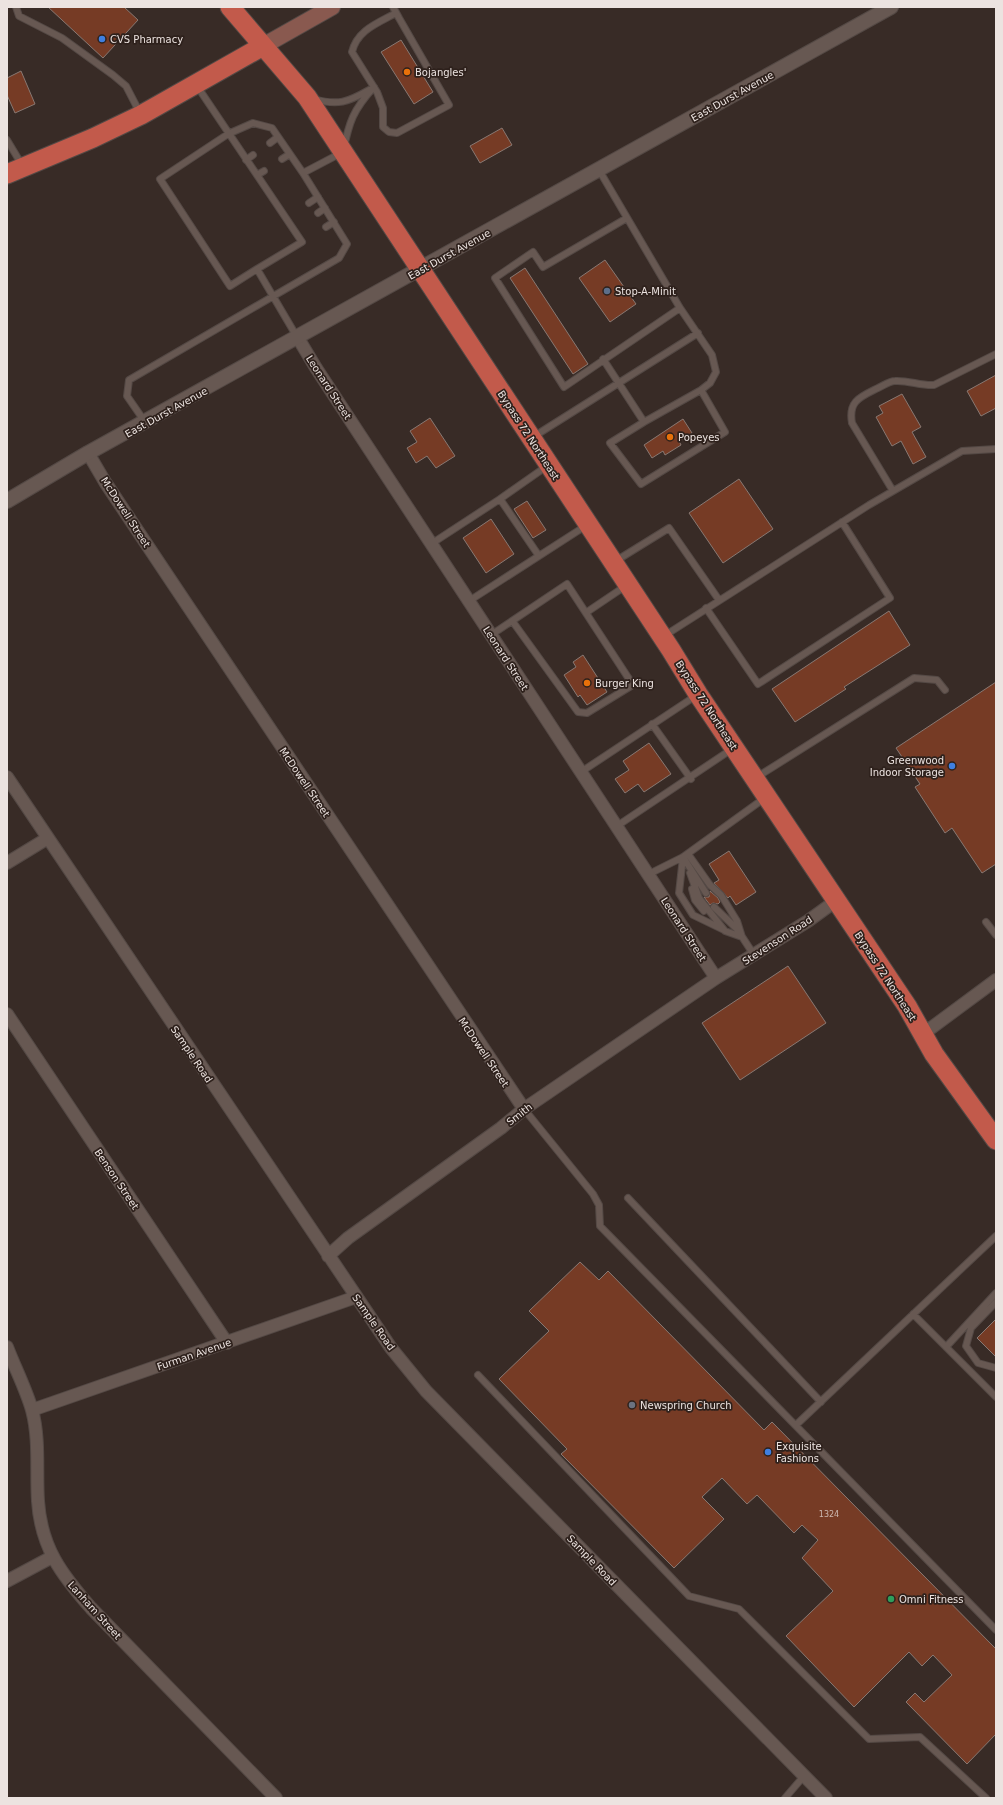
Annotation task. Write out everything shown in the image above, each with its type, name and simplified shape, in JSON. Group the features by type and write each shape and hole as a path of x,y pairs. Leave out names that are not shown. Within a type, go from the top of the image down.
{"highway":[{"name":"Bypass 72 Northeast","path":"230,7 307,97 548,465 663,637 698,694 756,778 907,1006 934,1054 996,1140"},
{"path":"15,171 140,115 264,46"}],"main road":[{"path":"264,46 332,7"}],"street":[{"name":"East Durst Avenue","path":"7,501 88,454 891,7"},
{"name":"Leonard Street","path":"298,338 320,375 469,601 490,636 649,874 716,978"},
{"name":"McDowell Street","path":"88,454 118,502 524,1109"},
{"name":"Sample Road","path":"7,777 391,1348 426,1391 826,1798"},
{"path":"7,863 48,838"},
{"name":"Stevenson Road","path":"716,978 754,955 837,900"},
{"name":"Smith","path":"328,1256 348,1238 502,1128 524,1109 716,978"},
{"path":"923,1034 996,980"},
{"name":"Benson Street","path":"7,1014 227,1343"},
{"name":"Furman Avenue","path":"32,1410 356,1297"},
{"name":"Lanham Street","path":"7,1347 32,1410 36,1435 38,1502 42,1527 52,1557 75,1589 92,1608 276,1798"},
{"path":"7,1582 52,1557"}],"lane":[{"path":"16,7 19,16 62,38 126,86 140,115"},
{"path":"395,10 449,105 407,129 397,133 389,132 382,127 383,108 374,87 352,52 354,42 361,33 395,10"},
{"path":"196,84 228,134 302,242"},
{"path":"307,97 331,104 352,99 374,87"},
{"path":"303,173 343,152 350,121 358,104 374,87"},
{"path":"146,423 127,396 130,380 339,258 347,244 303,173 272,128 253,123 228,134 160,179 230,286 308,238"},
{"path":"270,143 278,137"},
{"path":"7,140 15,171"},
{"path":"282,159 290,154"},
{"path":"246,160 253,155"},
{"path":"599,170 680,308 712,355 716,372 710,383 701,390 610,443 641,484 725,432 701,390"},
{"path":"257,175 264,171"},
{"path":"309,203 318,197"},
{"path":"318,213 325,208"},
{"path":"285,218 292,214"},
{"path":"626,218 543,267 532,252 495,278 564,387 680,308"},
{"path":"326,227 334,222"},
{"path":"293,229 299,225"},
{"path":"257,269 298,338"},
{"path":"531,438 698,333"},
{"path":"893,491 852,423 850,414 853,404 860,397 896,380 925,386 934,385 996,354"},
{"path":"603,359 644,422"},
{"path":"663,637 842,522 962,451 996,449"},
{"path":"431,544 548,465"},
{"path":"500,498 538,556"},
{"path":"706,608 758,684 890,598 842,522"},
{"path":"469,601 588,524"},
{"path":"613,562 669,528 719,600"},
{"path":"490,636 567,584 587,612 631,682 631,686 587,714 578,712 512,622"},
{"path":"587,612 628,585"},
{"path":"756,778 914,678 936,680 946,690"},
{"path":"581,772 698,694"},
{"path":"652,724 691,779"},
{"path":"617,826 691,779 735,748"},
{"path":"649,874 686,855 768,796"},
{"path":"686,855 706,893"},
{"path":"686,855 699,898 725,931"},
{"path":"686,855 679,893 693,915 725,931 742,937"},
{"path":"686,855 710,885 721,895 737,921 742,937"},
{"path":"714,907 737,929 754,955"},
{"path":"986,922 996,935"},
{"path":"524,1109 593,1194 599,1205 600,1226 996,1630"},
{"path":"628,1198 821,1402"},
{"path":"796,1425 996,1236"},
{"path":"946,1347 996,1293"},
{"path":"996,1302 971,1328 966,1346 978,1363 996,1368"},
{"path":"913,1314 996,1397"},
{"path":"478,1375 689,1596 739,1609 869,1739 920,1737 986,1798"},
{"path":"785,1798 804,1776"}],"building":[{"name":"CVS Pharmacy","path":"48,7 124,7 138,20 103,58"},
{"name":"Bojangles'","path":"401,40 433,92 414,104 381,52"},
{"path":"21,71 35,104 15,113 7,95 7,78"},
{"path":"502,128 512,145 480,163 470,146"},
{"name":"Stop-A-Minit","path":"605,260 636,304 610,322 579,278"},
{"path":"525,268 588,364 573,374 510,278"},
{"path":"996,375 996,408 981,416 967,391"},
{"path":"902,394 921,427 912,432 926,457 913,464 901,441 892,446 876,417 883,413 879,406"},
{"path":"430,418 455,456 436,468 427,456 416,463 407,448 417,442 410,431"},
{"name":"Popeyes","path":"683,419 692,433 679,441 681,445 665,455 663,451 652,458 644,445"},
{"path":"739,479 773,529 723,563 689,513"},
{"path":"527,501 546,530 533,538 514,509"},
{"path":"491,519 514,554 486,573 463,538"},
{"path":"889,611 910,645 844,687 846,689 795,722 772,689"},
{"name":"Burger King","path":"583,655 607,692 587,705 580,695 578,697 564,675 576,667 573,662"},
{"name":"Greenwood Indoor Storage","path":"996,682 996,864 982,873 952,828 945,833 915,787 920,784 896,748"},
{"path":"649,743 671,774 644,792 638,784 625,793 615,779 629,770 623,761"},
{"path":"729,851 756,892 736,905 730,896 728,898 714,883 719,880 709,864"},
{"path":"710,891 718,898 720,902 718,904 713,903 710,905 704,897 709,897"},
{"path":"788,966 826,1023 740,1080 702,1023"},
{"path":"580,1262 599,1280 608,1271 764,1430 772,1422 996,1649 996,1734 967,1764 906,1702 915,1693 924,1702 952,1675 933,1655 922,1666 909,1652 854,1707 786,1636 833,1591 802,1558 818,1540 802,1525 794,1533 757,1495 747,1504 722,1478 702,1497 724,1519 674,1568 561,1454 567,1449 499,1379 549,1331 529,1311"},
{"path":"996,1319 996,1357 977,1338"}],"place":[{"name":"CVS Pharmacy","path":"102,39"},
{"name":"Bojangles'","path":"407,72"},
{"name":"Stop-A-Minit","path":"607,291"},
{"name":"Popeyes","path":"670,437"},
{"name":"Burger King","path":"587,683"},
{"name":"Greenwood Indoor Storage","path":"952,766"},
{"name":"Newspring Church","path":"632,1405"},
{"name":"Exquisite Fashions","path":"768,1452"},
{"name":"Omni Fitness","path":"891,1599"}]}
